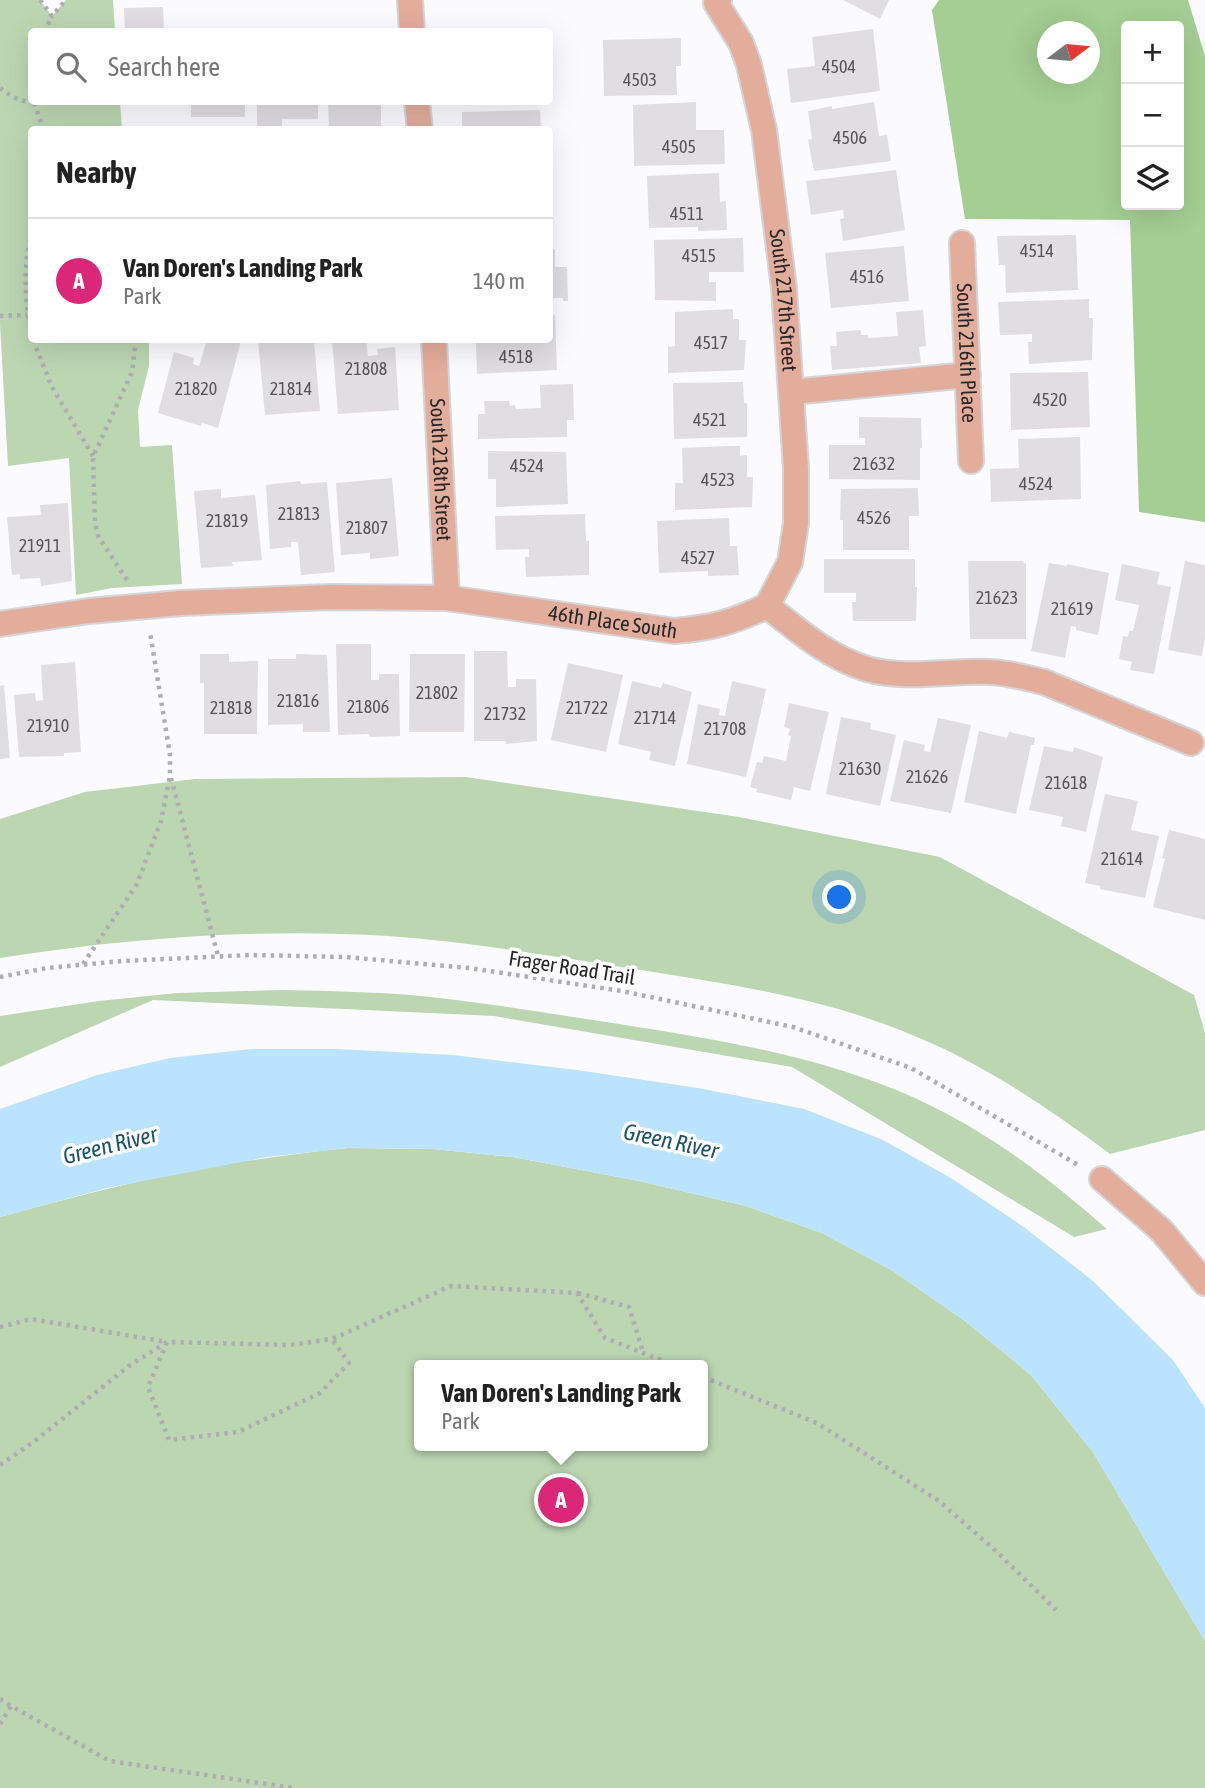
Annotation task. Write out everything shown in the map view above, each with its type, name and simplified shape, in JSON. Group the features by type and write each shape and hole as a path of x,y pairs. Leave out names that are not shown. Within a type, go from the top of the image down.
{"street":[{"path":"410,0 412,28"},
{"name":"South 217th Street","path":"716,1 741,43 749,65 764,130 784,288 796,469 796,523 790,562 767,606"},
{"path":"417,105 420,126"},
{"name":"South 216th Place","path":"961,243 971,461"},
{"name":"South 218th Street","path":"434,343 447,598"},
{"path":"792,393 968,375"},
{"name":"46th Place South","path":"0,624 142,606 331,597 447,598 674,631 703,629 733,622 767,606"},
{"path":"767,606 821,648 870,669 892,673 992,672 1019,676 1044,682 1191,743"},
{"path":"1102,1179 1161,1230 1205,1283"}],"path":[{"path":"40,0 52,16"},
{"path":"46,28 66,0"},
{"path":"0,88 9,95 28,100"},
{"path":"35,105 43,126"},
{"path":"28,246 28,319"},
{"path":"0,316 27,315"},
{"path":"34,343 52,387 93,457"},
{"path":"82,965 137,884 160,821 170,776 170,755 153,641 142,606 98,536 95,523 93,457 132,372 136,343"},
{"path":"170,776 218,956"},
{"name":"Frager Road Trail","path":"0,977 82,965 218,956 346,957 469,968 622,991 793,1027 911,1068 1102,1179"},
{"path":"0,1327 31,1319 167,1342 290,1345 332,1339 451,1286 577,1293 629,1307 643,1353"},
{"path":"577,1293 605,1338 661,1360"},
{"path":"167,1342 148,1388 169,1440 238,1432 320,1392 349,1363 332,1339"},
{"path":"0,1465 129,1366 167,1342"},
{"path":"708,1379 817,1423 939,1501 996,1551 1055,1610"},
{"path":"0,1699 110,1761 294,1788"},
{"path":"0,1724 10,1706"}],"green space":[{"path":"0,0 40,0 52,16 66,0 113,0 115,28 28,28 28,105 120,105 122,126 28,126 28,343 149,343 149,366 138,410 140,447 172,445 182,584 112,588 76,595 69,458 8,466 0,324"},
{"path":"939,0 1188,0 1205,56 1205,522 1139,512 1130,220 965,219 932,10"},
{"path":"466,777 739,817 940,857 1194,995 1205,1033 1205,1130 1110,1154 993,1075 943,1049 884,1024 781,995 515,950 388,936 291,933 145,940 0,958 0,819 85,792 195,779"},
{"path":"282,990 401,994 485,1004 695,1036 807,1060 879,1083 968,1125 1039,1173 1107,1229 1074,1237 792,1067 494,1016 153,1000 0,1067 0,1016 99,1001 177,993"},
{"path":"348,1148 433,1149 513,1157 639,1181 746,1206 822,1233 893,1271 965,1321 1031,1375 1093,1452 1205,1641 1205,1788 0,1788 0,1217 111,1188 241,1162"}],"water":[{"name":"Green River","path":"251,1049 337,1049 453,1055 698,1088 804,1109 881,1139 951,1178 1024,1227 1093,1281 1173,1360 1205,1408 1205,1641 1093,1452 1031,1375 965,1321 893,1271 822,1233 746,1206 639,1181 513,1157 433,1149 348,1148 267,1157 107,1188 0,1217 0,1109 97,1075 170,1058"}],"building":[{"path":"843,0 889,0 880,19"},
{"path":"163,7 164,28 125,28 124,8"},
{"path":"873,29 880,91 791,103 787,69 815,66 812,37"},
{"path":"681,38 681,66 676,66 677,95 604,96 603,40"},
{"path":"696,102 696,130 724,130 725,164 634,166 633,105"},
{"path":"874,102 879,136 887,135 891,161 814,171 808,140 812,139 808,111"},
{"path":"191,105 245,105 245,117 191,117"},
{"path":"257,105 318,105 318,119 282,119 282,126 257,126"},
{"path":"328,105 381,105 381,126 329,126"},
{"path":"540,110 541,126 462,126 462,112"},
{"path":"896,170 905,230 843,241 840,219 844,218 843,210 811,215 806,181"},
{"path":"719,173 720,202 726,201 727,230 698,231 698,227 649,228 647,176"},
{"path":"1076,235 1078,290 1006,293 1005,265 999,265 997,236"},
{"path":"743,238 744,272 709,272 709,282 716,282 716,301 655,300 654,240"},
{"path":"904,246 909,301 831,308 825,253"},
{"path":"553,249 555,267 567,267 568,301 563,301 563,298 553,298"},
{"path":"1089,299 1089,318 1093,318 1092,360 1029,364 1028,342 1032,342 1032,334 1000,335 998,302"},
{"path":"733,309 733,319 739,319 739,340 746,340 744,370 668,373 668,347 675,346 675,312"},
{"path":"923,310 926,346 919,347 921,363 832,370 830,346 837,346 836,332 861,330 861,335 868,335 868,338 898,336 896,312"},
{"path":"555,315 557,370 477,374 476,343 553,343"},
{"path":"206,343 240,343 218,428 202,423 201,426 158,413 174,352 194,358 193,364 199,366"},
{"path":"258,343 314,343 320,411 265,415"},
{"path":"332,343 366,343 368,356 378,355 377,349 395,347 399,410 338,414"},
{"path":"1088,372 1090,427 1011,430 1010,373"},
{"path":"743,382 744,403 747,403 747,437 674,439 673,383"},
{"path":"573,384 574,420 567,420 567,437 478,439 478,414 485,414 484,401 509,401 510,406 515,405 516,409 541,408 540,385"},
{"path":"859,417 921,418 920,480 829,479 829,445 865,445 865,438 859,438"},
{"path":"1080,437 1081,499 991,502 990,469 1019,468 1018,439"},
{"path":"740,446 740,456 747,455 747,477 753,477 752,507 675,510 675,483 683,483 682,448"},
{"path":"488,451 566,452 568,504 496,507 496,479 488,479"},
{"path":"392,478 399,556 370,559 370,553 341,555 336,483"},
{"path":"300,481 301,484 327,482 335,572 301,575 298,542 291,542 291,547 270,549 266,485"},
{"path":"918,488 919,516 909,516 909,550 843,550 841,489"},
{"path":"221,489 221,498 255,495 262,560 232,562 233,566 201,568 194,491"},
{"path":"68,503 72,581 41,586 40,578 20,579 20,574 12,575 7,517 41,515 40,505"},
{"path":"585,514 586,541 589,541 589,575 526,577 525,557 529,557 529,549 496,550 495,516"},
{"path":"729,518 730,546 737,546 739,575 708,576 708,571 659,573 657,521"},
{"path":"824,559 915,559 916,621 853,621 852,602 856,602 856,593 824,593"},
{"path":"968,561 1026,563 1026,639 970,639"},
{"path":"1185,561 1205,565 1205,637 1202,656 1168,650"},
{"path":"1049,563 1109,573 1098,635 1076,630 1076,627 1071,626 1065,658 1031,651"},
{"path":"1122,564 1160,572 1157,584 1171,587 1154,674 1130,670 1132,662 1119,659 1123,636 1128,637 1129,631 1133,631 1139,605 1115,600"},
{"path":"336,644 371,644 371,680 379,680 379,674 399,674 400,736 338,735"},
{"path":"474,651 507,651 508,687 516,687 516,679 536,679 537,741 506,744 506,741 474,741"},
{"path":"200,654 229,654 229,662 258,661 257,734 204,734 204,683 200,683"},
{"path":"296,654 327,655 330,732 303,732 303,724 268,725 268,659 296,659"},
{"path":"410,654 465,654 464,732 409,732"},
{"path":"75,662 81,752 64,753 64,756 19,757 14,695 35,693 36,701 43,700 41,665"},
{"path":"568,663 623,675 606,752 551,740"},
{"path":"632,681 661,688 663,683 692,692 675,766 649,760 651,752 618,744"},
{"path":"732,681 766,689 746,777 687,764 698,704 720,709 719,715 725,716"},
{"path":"4,685 10,758 0,759 0,686"},
{"path":"789,703 829,712 810,791 794,787 791,800 756,792 757,789 750,787 757,762 762,763 764,756 786,761 791,736 788,735 790,729 784,727"},
{"path":"841,717 871,723 870,729 896,735 880,806 826,794"},
{"path":"938,718 971,725 951,813 890,801 904,740 925,745 924,751 930,752"},
{"path":"979,731 1007,738 1009,732 1035,738 1034,745 1031,745 1016,814 964,802"},
{"path":"1044,746 1073,752 1074,747 1103,757 1086,832 1061,826 1063,817 1029,810"},
{"path":"1105,794 1138,801 1131,830 1159,836 1145,898 1100,889 1100,886 1085,883"},
{"path":"1169,830 1205,839 1205,920 1153,907"}],"place":[{"name":"Van Doren's Landing Park","path":"561,1500"}]}
